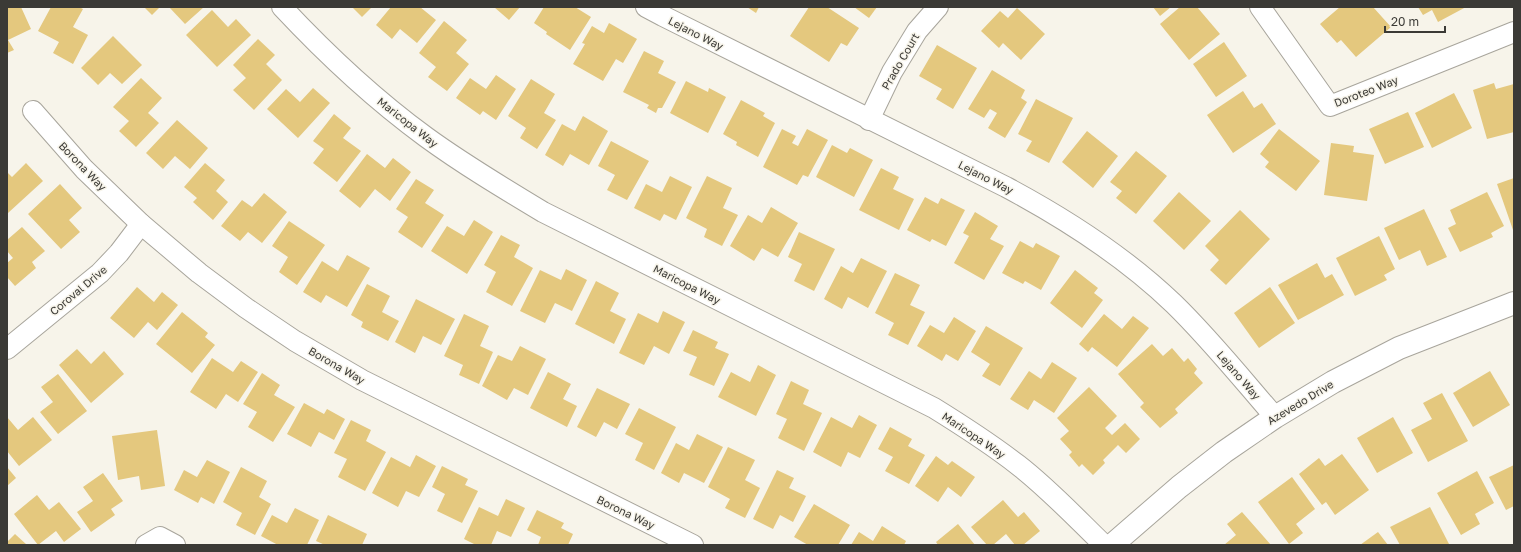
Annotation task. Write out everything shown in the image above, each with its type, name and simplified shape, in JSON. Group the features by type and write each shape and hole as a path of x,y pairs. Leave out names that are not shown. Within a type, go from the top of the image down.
{"street":[{"name":"Maricopa Way","path":"282,7 306,33 370,93 425,136 483,176 543,212 934,408 974,433 1018,466 1053,496 1104,545"},
{"name":"Lejano Way","path":"646,7 1044,207 1104,246 1142,276 1173,304 1207,338 1275,417"},
{"name":"Prado Court","path":"869,120 892,72 917,31 938,7"},
{"name":"Doroteo Way","path":"1260,7 1330,106 1514,32"},
{"name":"Borona Way","path":"33,111 84,169 141,224 200,274 228,295 308,349 362,380 693,545"},
{"name":"Coroval Drive","path":"7,349 100,273 119,253 141,224"},
{"name":"Azevedo Drive","path":"1112,545 1179,487 1224,452 1275,417 1333,382 1398,348 1514,303"},
{"path":"146,545 160,537 175,545"}],"building":[{"path":"7,7 21,7 31,29 8,40 14,50 7,53"},
{"path":"51,7 79,7 83,9 73,27 88,35 73,64 53,53 59,42 38,31"},
{"path":"144,7 160,7 152,15"},
{"path":"169,7 204,7 185,24"},
{"path":"352,7 372,7 362,17"},
{"path":"391,7 420,7 436,20 417,43 400,29 392,39 376,25"},
{"path":"494,7 520,7 509,20"},
{"path":"544,7 575,7 591,17 570,50 546,34 547,32 534,23"},
{"path":"747,7 759,7 756,13"},
{"path":"809,7 827,7 859,28 847,46 841,43 829,62 790,36"},
{"path":"854,7 877,7 869,18"},
{"path":"1153,7 1171,7 1160,16"},
{"path":"1180,7 1197,7 1220,34 1189,60 1160,24"},
{"path":"1340,7 1373,7 1391,27 1356,57 1341,40 1337,43 1320,24"},
{"path":"1418,7 1466,7 1438,22 1432,10 1423,15"},
{"path":"1017,8 1045,34 1021,60 1003,43 999,48 981,31 1000,11 1008,18"},
{"path":"212,10 228,27 236,19 251,35 217,67 186,35"},
{"path":"444,21 467,40 456,53 469,64 447,91 428,77 436,67 419,53"},
{"path":"609,23 637,39 623,63 616,59 603,81 573,64 585,44 582,43 592,26 604,33"},
{"path":"113,36 142,65 122,84 110,73 98,85 81,68"},
{"path":"258,39 275,55 266,64 282,80 254,110 233,90 246,78 233,65"},
{"path":"1224,42 1247,76 1216,97 1193,64"},
{"path":"937,45 977,68 953,109 936,99 942,89 919,76"},
{"path":"644,51 664,61 658,73 676,82 662,108 658,108 656,113 647,108 649,105 623,92"},
{"path":"992,70 1025,90 1021,98 1027,102 1005,138 988,128 997,113 990,109 984,118 968,109"},
{"path":"496,75 516,89 496,120 483,111 480,115 456,98 470,78 486,89"},
{"path":"141,78 162,98 148,113 159,123 136,147 119,131 129,121 113,107"},
{"path":"531,79 555,94 544,113 556,120 537,149 520,138 526,128 508,116"},
{"path":"686,81 708,92 709,88 726,97 708,133 670,113"},
{"path":"1494,83 1496,89 1514,84 1514,132 1487,139 1473,90"},
{"path":"313,88 330,103 298,138 267,109 286,89 300,102"},
{"path":"1243,91 1254,108 1262,103 1276,124 1233,153 1207,115"},
{"path":"1454,93 1472,128 1432,148 1415,113"},
{"path":"1036,99 1073,118 1049,163 1026,151 1032,141 1018,134"},
{"path":"741,100 765,113 763,116 775,123 758,157 736,145 737,142 723,134"},
{"path":"1408,112 1424,147 1385,164 1369,129"},
{"path":"334,114 351,128 343,138 361,151 337,182 313,163 324,149 313,141"},
{"path":"583,116 608,131 589,165 570,154 563,166 545,155 562,124 575,131"},
{"path":"177,120 208,148 190,169 175,156 163,169 146,153"},
{"path":"782,129 796,136 792,143 798,146 807,129 828,140 808,177 803,175 797,185 763,167"},
{"path":"1279,129 1320,161 1296,191 1265,167 1269,162 1260,154"},
{"path":"1087,131 1118,156 1093,188 1062,162"},
{"path":"611,141 649,161 627,200 607,190 615,175 598,166"},
{"path":"1331,143 1354,146 1353,152 1374,155 1367,201 1324,195"},
{"path":"832,145 847,153 850,148 873,160 854,197 816,177"},
{"path":"1136,151 1167,176 1136,214 1116,198 1122,191 1110,182"},
{"path":"367,154 385,168 393,158 411,172 390,201 375,189 360,208 339,191"},
{"path":"26,163 43,181 8,213 7,172 12,177"},
{"path":"205,163 225,180 216,191 228,202 213,220 193,202 197,198 184,187"},
{"path":"881,168 899,177 893,189 914,199 899,230 859,210"},
{"path":"670,176 692,187 676,220 664,214 660,221 634,208 646,184 662,192"},
{"path":"707,176 732,188 723,208 738,215 722,246 704,237 707,229 686,218"},
{"path":"1514,178 1514,230 1513,230 1497,184"},
{"path":"416,179 434,190 425,203 444,215 422,248 398,232 408,217 396,209"},
{"path":"60,184 82,208 69,220 80,232 61,249 28,214"},
{"path":"1179,192 1211,221 1184,250 1153,221"},
{"path":"1487,192 1504,226 1491,233 1493,237 1460,252 1448,228 1456,224 1450,210"},
{"path":"264,193 287,212 262,243 248,232 240,241 221,226 242,200 252,207"},
{"path":"925,197 938,204 941,198 965,210 946,246 932,239 930,242 907,230"},
{"path":"771,207 798,223 778,257 762,248 754,261 730,246 748,215 762,223"},
{"path":"1424,209 1447,257 1427,266 1420,250 1399,260 1384,228"},
{"path":"1240,210 1270,239 1226,285 1210,270 1219,260 1205,246"},
{"path":"975,212 998,226 990,239 1004,246 984,280 954,263 969,236 963,233"},
{"path":"474,220 493,232 467,274 431,251 447,226 464,236"},
{"path":"289,221 325,245 297,285 279,272 288,257 272,246"},
{"path":"22,227 45,251 32,262 36,268 15,286 7,277 7,263 13,258 7,251 7,240"},
{"path":"799,232 835,249 814,291 794,281 802,264 788,257"},
{"path":"501,235 520,245 514,257 533,268 512,306 486,292 496,272 484,265"},
{"path":"1379,236 1395,269 1384,275 1387,280 1355,296 1336,258"},
{"path":"1020,241 1033,248 1036,243 1060,256 1041,290 1025,281 1023,284 1002,273"},
{"path":"347,255 370,268 347,307 326,295 321,303 303,292 322,261 338,271"},
{"path":"861,258 887,271 868,308 848,297 842,309 824,299 841,266 853,273"},
{"path":"1317,263 1325,278 1332,274 1344,295 1298,320 1278,285"},
{"path":"566,269 587,280 572,311 555,303 545,323 520,311 540,270 561,280"},
{"path":"1075,270 1098,288 1094,293 1103,300 1082,328 1050,303"},
{"path":"895,273 920,285 910,305 925,312 908,345 888,335 894,323 875,313"},
{"path":"596,281 619,293 610,311 626,319 614,344 575,324"},
{"path":"367,284 390,296 382,312 399,321 388,341 361,327 363,322 351,315"},
{"path":"137,287 154,302 162,292 178,305 157,330 148,322 134,338 110,318"},
{"path":"1270,287 1295,323 1259,348 1234,313"},
{"path":"416,299 455,319 441,345 423,336 415,353 395,342"},
{"path":"663,311 685,322 669,354 654,346 644,365 619,353 638,313 658,323"},
{"path":"182,312 208,333 205,337 215,345 192,373 156,344"},
{"path":"464,314 489,326 480,346 493,352 479,384 459,375 463,365 444,356"},
{"path":"1104,314 1122,329 1133,316 1149,328 1117,367 1092,347 1088,352 1079,344"},
{"path":"954,317 976,331 958,361 946,354 942,361 917,346 930,325 944,333"},
{"path":"986,326 1023,348 1000,386 982,376 990,364 971,352"},
{"path":"693,330 718,342 715,348 729,354 714,386 689,375 697,357 683,351"},
{"path":"1152,344 1163,356 1172,348 1184,362 1188,358 1197,369 1194,373 1203,383 1175,409 1178,413 1160,428 1140,407 1144,403 1118,374"},
{"path":"520,346 546,359 528,395 514,388 507,400 482,386 498,355 512,361"},
{"path":"77,349 91,364 104,351 124,374 91,403 59,365"},
{"path":"212,358 233,372 241,361 258,372 238,402 226,394 216,409 190,392"},
{"path":"1052,362 1077,378 1054,413 1034,400 1028,410 1010,399 1029,371 1041,379"},
{"path":"758,365 776,375 756,416 718,397 731,372 750,382"},
{"path":"1490,371 1510,405 1473,427 1453,393"},
{"path":"548,372 571,384 563,399 577,406 567,427 530,408"},
{"path":"262,373 280,385 274,395 295,407 273,442 248,427 257,412 243,404"},
{"path":"58,374 87,411 58,434 40,412 53,402 41,387"},
{"path":"791,381 809,390 803,404 822,413 804,451 778,438 787,419 776,414"},
{"path":"1089,387 1117,416 1105,428 1112,435 1125,423 1140,439 1126,453 1118,445 1103,460 1105,463 1093,475 1082,464 1079,467 1069,455 1072,452 1060,439 1069,431 1057,418"},
{"path":"597,388 630,404 617,429 604,422 596,437 577,427"},
{"path":"1442,393 1468,441 1428,462 1411,430 1432,419 1423,403"},
{"path":"304,403 324,414 327,409 345,419 334,440 319,432 311,447 287,434"},
{"path":"639,408 676,427 654,470 635,460 643,443 625,434"},
{"path":"859,415 877,425 860,458 848,452 841,467 813,452 831,417 852,428"},
{"path":"7,417 18,430 33,417 52,440 19,466 7,451"},
{"path":"1393,417 1413,453 1377,473 1357,438"},
{"path":"351,420 371,430 366,441 386,452 365,491 338,477 347,459 334,453"},
{"path":"890,427 912,439 908,446 925,455 909,484 885,471 893,457 878,449"},
{"path":"157,430 165,486 141,490 139,476 118,480 112,436"},
{"path":"697,434 723,447 704,483 684,473 679,483 661,473 676,443 689,450"},
{"path":"728,447 755,460 745,480 760,488 745,518 725,508 730,499 708,487"},
{"path":"1342,454 1369,490 1335,515 1326,502 1322,505 1299,474 1319,458 1325,466"},
{"path":"416,455 436,466 419,497 406,491 398,507 372,493 391,457 410,467"},
{"path":"936,456 948,465 952,461 975,477 961,497 948,487 938,502 915,486"},
{"path":"207,460 230,472 214,504 201,497 198,503 174,490 184,470 197,477"},
{"path":"1514,465 1514,506 1506,510 1489,477"},
{"path":"442,466 468,479 465,485 478,491 462,523 437,511 445,494 432,487"},
{"path":"7,467 16,478 7,486"},
{"path":"241,467 267,481 259,497 271,504 255,535 236,525 242,513 223,502"},
{"path":"777,470 794,478 789,488 806,496 793,522 780,515 773,529 753,519"},
{"path":"1477,471 1494,503 1475,514 1480,524 1461,535 1437,493"},
{"path":"103,473 123,501 111,509 115,515 91,532 77,512 93,501 83,487"},
{"path":"1292,477 1315,509 1296,524 1303,533 1289,544 1258,502"},
{"path":"37,495 49,510 59,502 81,529 64,542 56,531 38,545 14,514"},
{"path":"506,499 525,508 511,537 497,531 491,545 476,545 464,539 479,507 498,516"},
{"path":"1003,500 1018,517 1024,512 1040,531 1023,545 1015,545 1006,534 993,545 987,545 971,527"},
{"path":"814,504 850,525 838,545 808,545 794,537"},
{"path":"1430,507 1449,544 1400,545 1390,527"},
{"path":"295,508 319,520 307,545 278,545 261,536 272,515 287,523"},
{"path":"537,510 564,523 561,528 573,534 568,545 538,545 541,537 527,530"},
{"path":"1242,512 1271,545 1224,545 1236,535 1227,524"},
{"path":"328,515 367,534 362,545 325,545 316,541"},
{"path":"958,524 975,545 938,545 936,542"},
{"path":"882,526 906,541 904,545 851,545 859,532 873,541"},
{"path":"1378,532 1388,545 1360,545"},
{"path":"15,534 27,545 7,545 7,542"}]}
